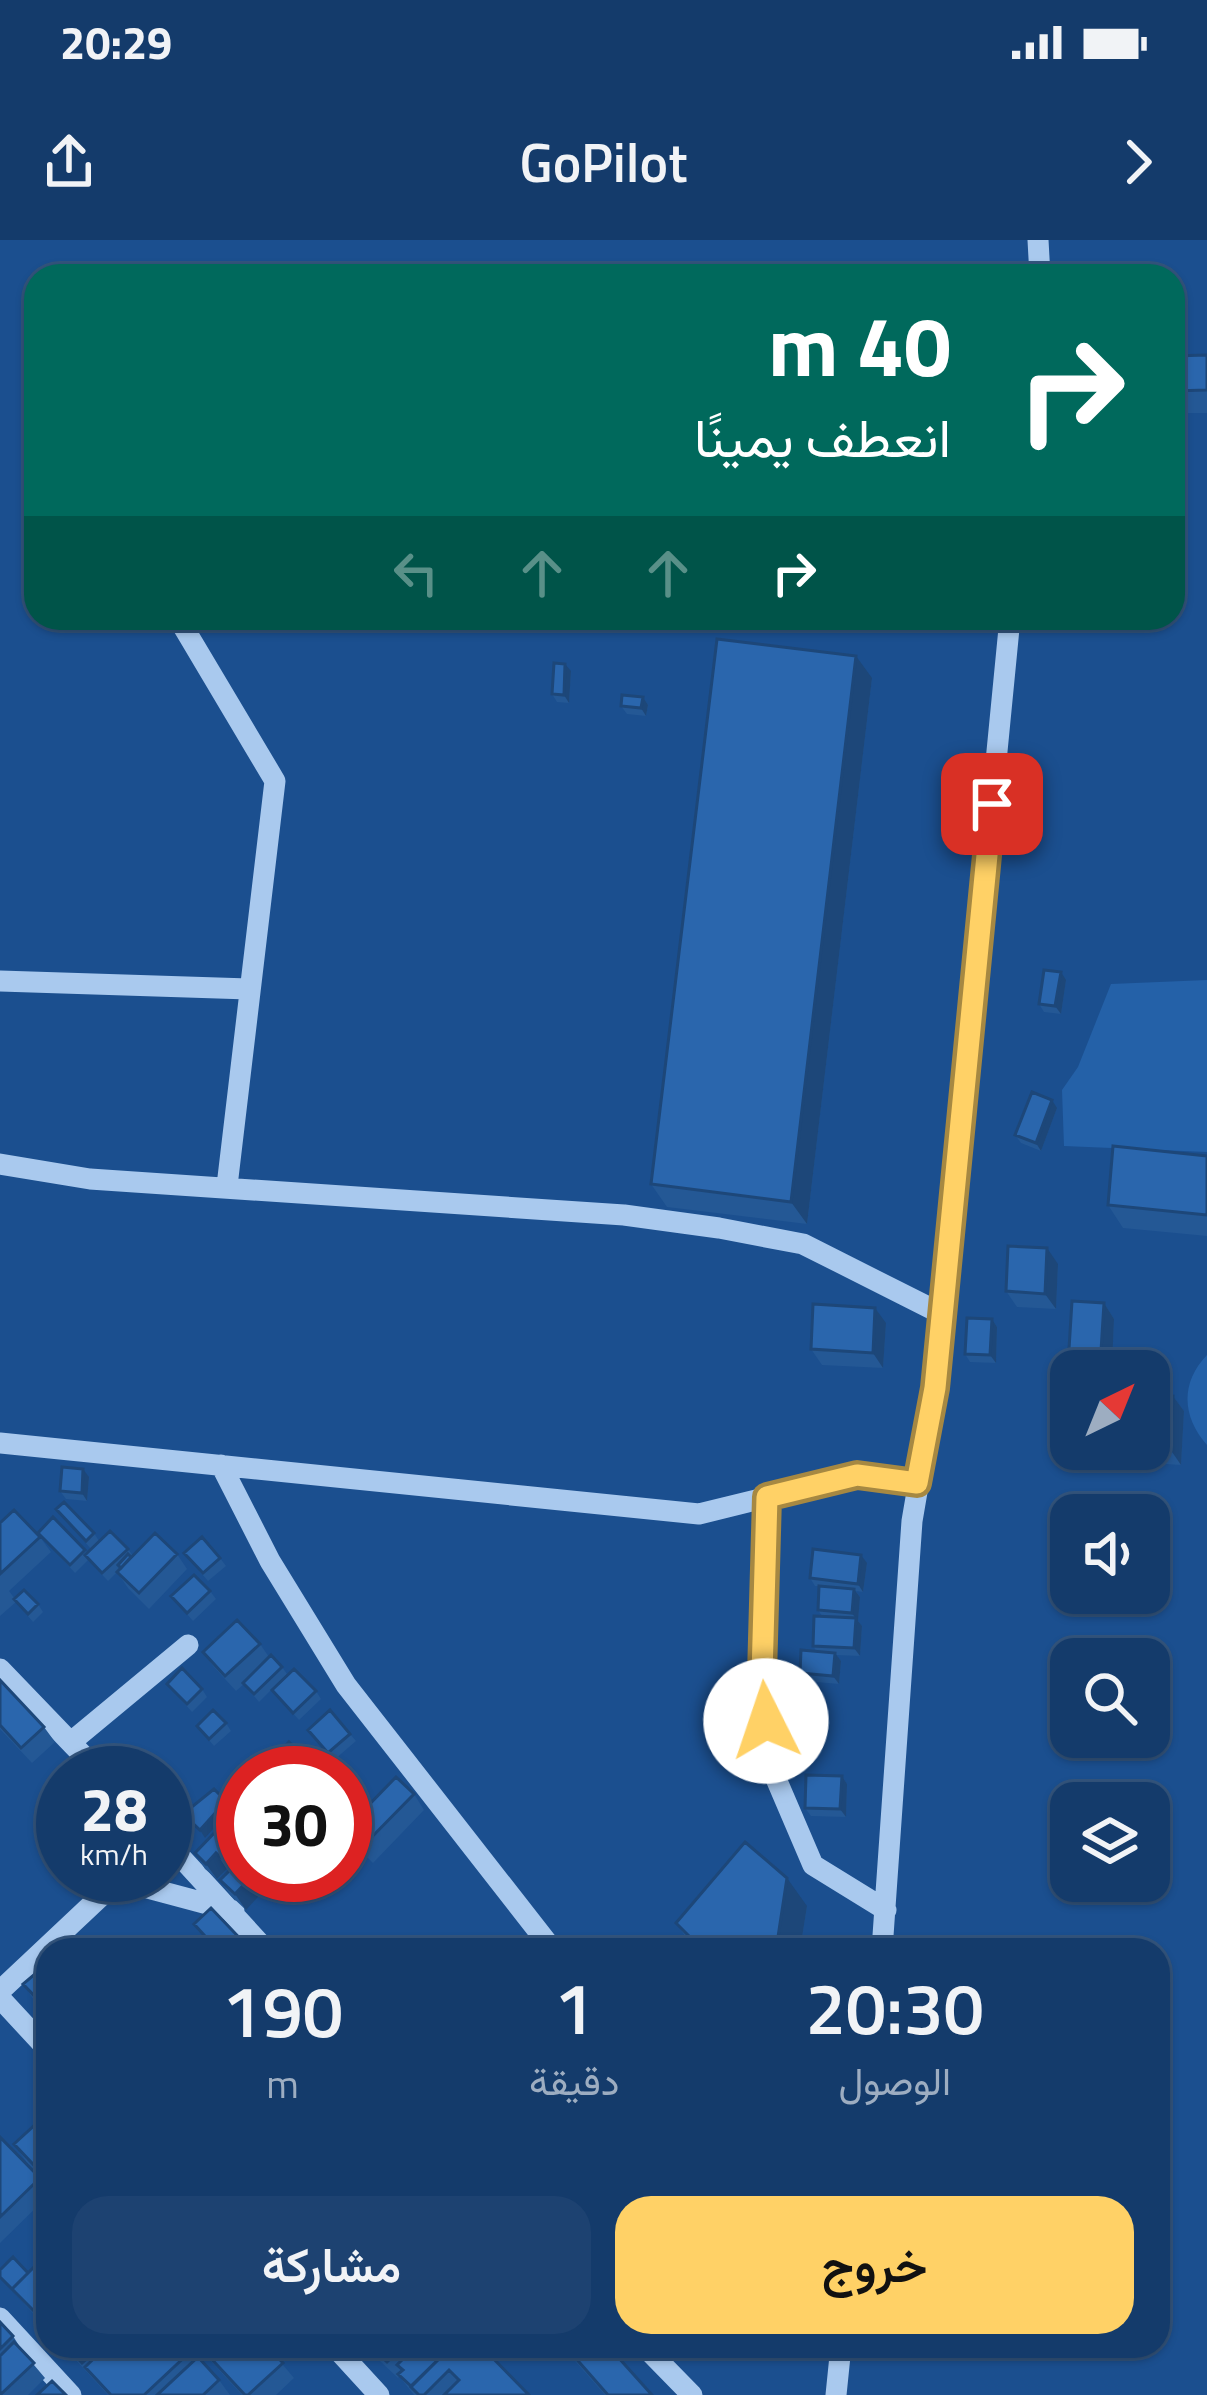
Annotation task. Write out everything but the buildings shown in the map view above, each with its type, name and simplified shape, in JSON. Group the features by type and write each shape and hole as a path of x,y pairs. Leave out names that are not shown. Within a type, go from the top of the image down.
{"street":[{"path":"185,630 275,781 227,1186"},
{"path":"883,1938 917,1483 935,1388 1009,630"},
{"path":"0,981 249,989"},
{"path":"0,1164 89,1179 624,1215 719,1228 803,1244 942,1315"},
{"path":"0,1443 699,1514 857,1475 917,1483"},
{"path":"221,1465 270,1561 346,1685 544,1938"},
{"path":"767,1497 762,1675 771,1767 814,1865 886,1910"},
{"path":"71,1742 188,1645"},
{"path":"0,1669 75,1746"},
{"path":"192,1868 256,1938"},
{"path":"58,1938 118,1880 233,1911"},
{"path":"36,1960 0,1995 36,2036"},
{"path":"0,2318 36,2357"},
{"path":"37,2358 71,2395"},
{"path":"345,2358 379,2395"},
{"path":"656,2358 692,2395"},
{"path":"836,2395 840,2358"}],"shaded area":[{"path":"1207,980 1207,1152 1064,1146 1062,1090 1078,1067 1111,984"},
{"path":"1207,1355 1207,1445 1193,1423 1188,1400 1192,1377"}],"route":[{"path":"766,1721 762,1675 767,1497 857,1475 917,1483 935,1388 992,804"}]}
